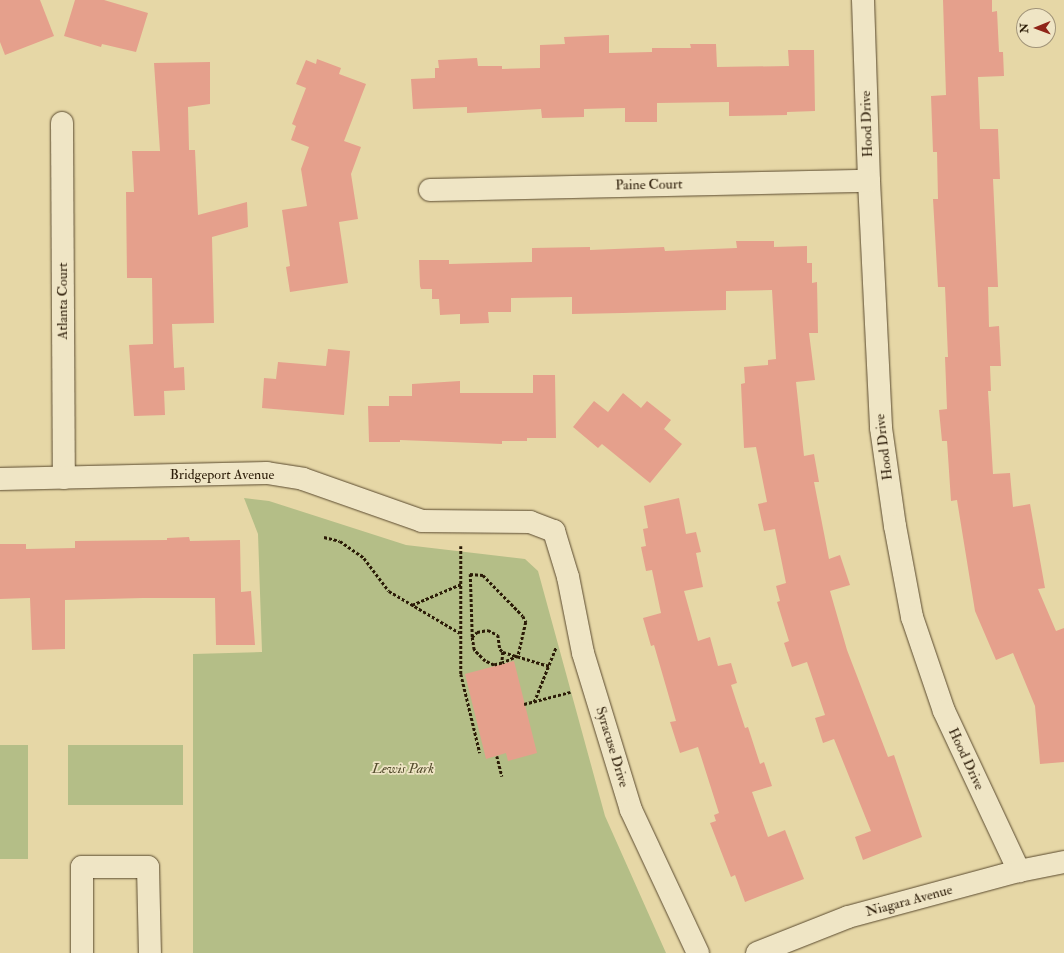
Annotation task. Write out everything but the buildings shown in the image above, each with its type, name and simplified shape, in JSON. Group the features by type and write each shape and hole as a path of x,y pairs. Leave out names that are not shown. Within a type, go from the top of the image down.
{"street":[{"name":"Hood Drive","path":"863,0 869,181 881,428 895,526 912,617 944,711 1018,871"},
{"name":"Atlanta Court","path":"62,123 64,478"},
{"name":"Paine Court","path":"430,190 869,181"},
{"name":"Bridgeport Avenue","path":"0,479 267,472 303,479 422,521 530,522 554,531"},
{"name":"Syracuse Drive","path":"554,531 568,577 583,653 631,810 698,953"},
{"name":"Niagara Avenue","path":"757,953 848,917 1018,871 1064,862"},
{"path":"82,953 82,867 148,867 150,953"}],"path":[{"path":"461,521 461,674 480,753"},
{"path":"324,537 340,541 364,558 389,591 461,634"},
{"path":"470,574 483,575 523,616 525,630 518,656 494,665 485,660 474,650 472,637 470,574"},
{"path":"411,605 461,584"},
{"path":"472,637 477,632 488,630 498,635 500,649 503,652 502,663"},
{"path":"534,702 557,645"},
{"path":"503,652 549,666"},
{"path":"524,704 593,686"},
{"path":"497,756 502,776"}],"green space":[{"name":"Lewis Park","path":"244,498 269,501 406,545 525,559 538,571 605,816 666,953 193,953 193,654 262,652 258,534"},
{"path":"0,745 28,745 28,859 0,859"},
{"path":"68,745 183,745 183,805 68,805"}]}
